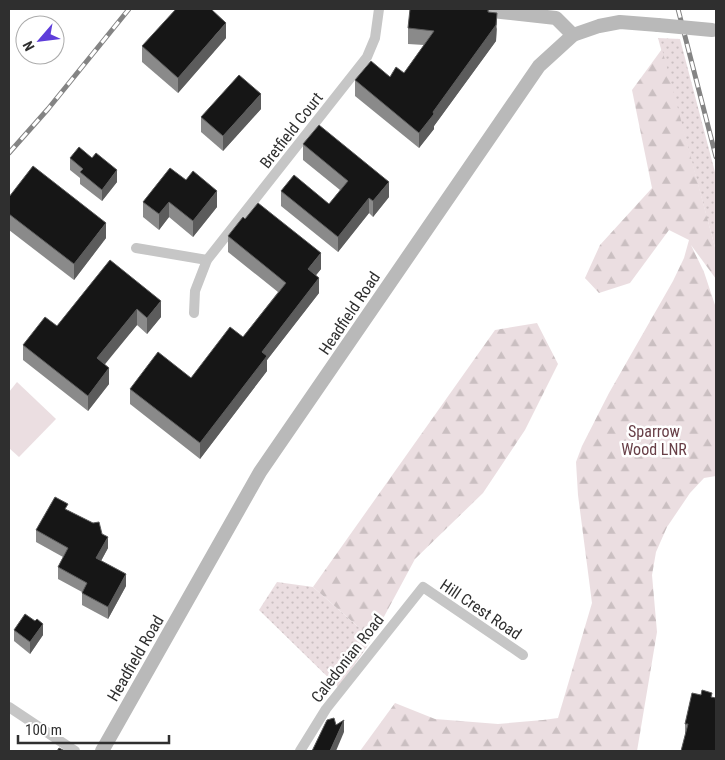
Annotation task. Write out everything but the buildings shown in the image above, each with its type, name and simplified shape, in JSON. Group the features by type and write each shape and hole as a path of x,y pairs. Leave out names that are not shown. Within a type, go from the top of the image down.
{"street":[{"name":"Bretfield Court","path":"194,313 195,291 207,260 367,57 375,38 379,9"},
{"path":"473,9 556,18 573,35"},
{"name":"Headfield Road","path":"102,751 260,472 539,66 573,35 598,26 620,22 714,30"},
{"path":"136,248 207,260"},
{"name":"Hill Crest Road","path":"422,587 523,655"},
{"name":"Caledonian Road","path":"300,751 326,709 422,587"},
{"path":"9,707 75,751"}],"green space":[{"path":"658,38 680,39 716,176 716,251"},
{"name":"Sparrow Wood LNR","path":"662,49 716,251 716,279 691,245 704,272 716,308 716,476 704,478 690,493 667,527 656,552 652,575 657,632 637,751 360,751 395,703 435,719 498,724 558,718 592,603 578,495 576,462 609,393 673,281 684,258 689,240 669,230 630,283 599,293 585,278 600,245 652,188 632,90"},
{"path":"537,323 558,364 525,430 483,493 415,559 372,639 313,587 495,330"},
{"path":"17,382 56,419 19,457 9,448 9,392"},
{"path":"277,582 313,587 372,639 339,688 259,610"}],"railway":[{"path":"9,153 48,109 129,9"},
{"path":"678,9 716,157"}]}
